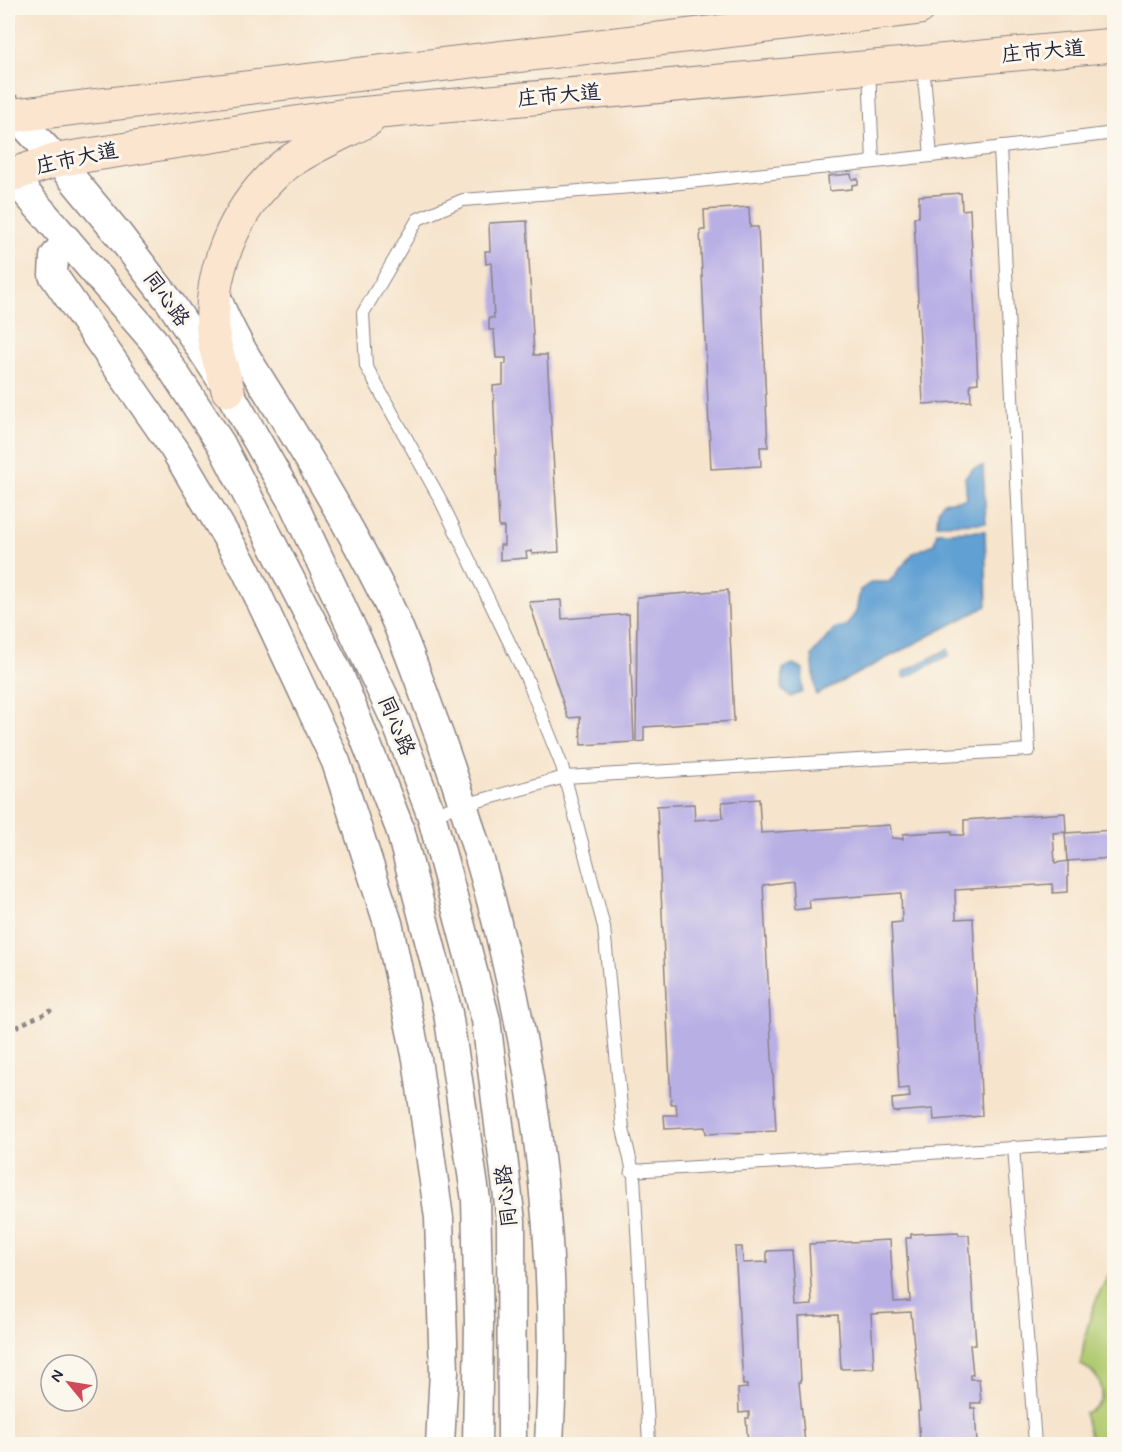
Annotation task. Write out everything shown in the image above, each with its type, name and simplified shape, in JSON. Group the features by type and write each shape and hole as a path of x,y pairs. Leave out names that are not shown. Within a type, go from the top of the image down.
{"main road":[{"path":"10,112 919,8"},
{"name":"庄市大道","path":"8,174 57,160 212,134 383,112 1114,45"},
{"path":"228,390 213,333 216,295 227,244 244,209 281,168 383,112"}],"street":[{"name":"同心路","path":"10,112 57,160 170,302 228,390 303,525 396,722 431,814 486,1020 511,1221 512,1444"},
{"name":"同心路","path":"8,174 153,340 221,444 340,676 400,829 448,1013 476,1200 479,1322 477,1444"},
{"path":"67,240 54,257 52,275 175,450 246,570 336,762 388,923 417,1059 439,1218 444,1372 440,1444"},
{"path":"216,295 228,328 333,499 385,597 465,804 503,949 527,1060 544,1198 551,1376 549,1444"}],"lane":[{"path":"923,63 931,156"},
{"path":"868,68 873,162"},
{"path":"649,1444 631,1171 623,1129 604,927 565,777 526,679 439,497 366,366 363,313 418,219 463,200 671,184 931,156 1114,133"},
{"path":"431,814 565,777 1029,750 1000,147"},
{"path":"631,1171 1013,1147 1114,1143"},
{"path":"1013,1147 1035,1444"}],"path":[{"path":"8,1030 52,1010"}],"green space":[{"path":"1114,1267 1114,1444 1092,1444 1084,1413 1099,1403 1102,1389 1095,1375 1081,1365 1085,1338 1095,1302"}],"water":[{"path":"983,466 986,523 937,524 938,511 943,502 967,499 965,477 974,468"},
{"path":"985,531 987,606 816,695 812,655 834,629 847,625 856,612 860,590 872,582 889,582 913,553 934,544 937,532"},
{"path":"948,649 949,655 905,678 903,672"},
{"path":"793,664 803,669 802,692 791,697 782,690 783,669"}],"building":[{"path":"851,174 852,179 858,179 858,184 852,185 852,189 829,191 828,176"},
{"path":"961,193 962,210 970,209 978,383 970,384 971,401 923,404 914,217 919,217 919,196"},
{"path":"749,207 750,227 758,227 768,447 760,447 761,466 711,469 700,230 705,230 704,210"},
{"path":"527,221 534,355 547,355 559,552 532,554 532,551 526,552 527,558 500,560 500,545 504,545 504,527 499,527 493,386 503,385 503,364 506,364 506,358 496,358 494,330 489,330 489,318 494,318 491,263 486,264 485,251 490,251 489,223"},
{"path":"728,590 734,721 644,727 644,741 636,742 637,597"},
{"path":"561,600 562,619 629,614 634,742 581,745 580,717 568,718 529,602"},
{"path":"759,799 761,833 890,825 892,838 903,839 903,834 952,831 952,835 964,835 964,820 1065,813 1066,832 1053,833 1055,863 1068,861 1068,892 1053,893 1052,884 955,890 956,919 973,918 982,1116 934,1120 933,1109 893,1112 892,1099 910,1097 909,1088 899,1089 891,923 902,922 901,893 809,900 810,908 794,910 792,881 763,885 776,1131 706,1134 705,1127 665,1129 664,1115 677,1115 676,1104 671,1104 657,806 694,804 695,820 723,818 722,802"},
{"path":"1114,830 1114,858 1067,861 1065,833"},
{"path":"958,1232 959,1235 969,1235 976,1345 970,1345 973,1374 970,1375 970,1379 979,1379 981,1403 971,1403 971,1408 975,1408 977,1444 920,1444 918,1411 920,1411 911,1312 871,1314 874,1368 841,1369 838,1315 798,1317 801,1382 799,1382 805,1444 748,1444 746,1418 749,1418 749,1412 739,1413 738,1389 747,1388 747,1385 743,1385 735,1247 742,1247 743,1263 767,1262 767,1251 792,1250 796,1306 812,1305 809,1244 890,1240 894,1302 910,1301 906,1238 911,1238 911,1234"}]}
